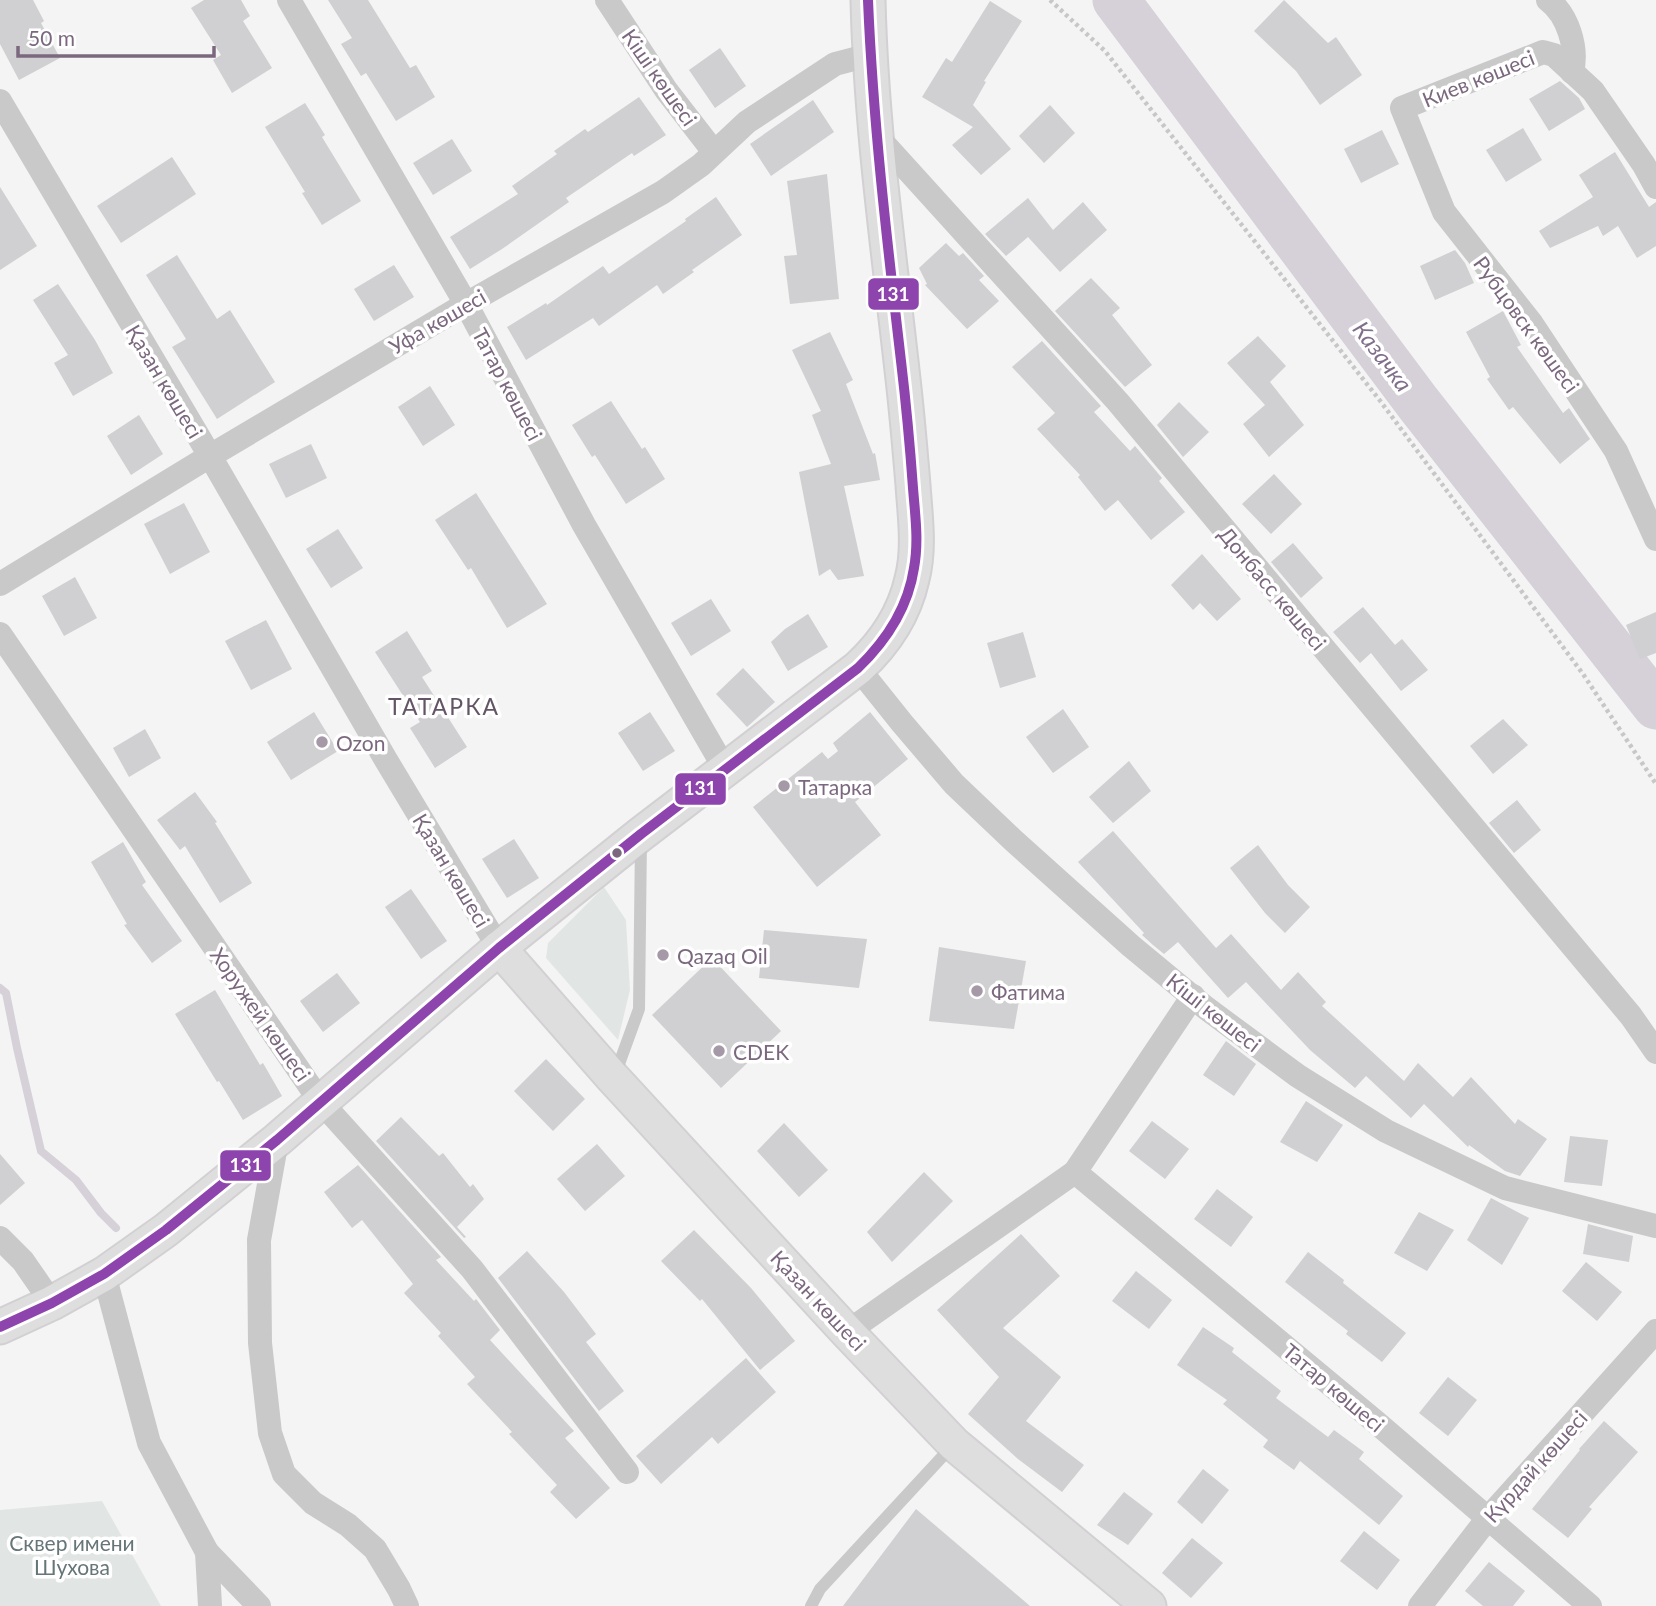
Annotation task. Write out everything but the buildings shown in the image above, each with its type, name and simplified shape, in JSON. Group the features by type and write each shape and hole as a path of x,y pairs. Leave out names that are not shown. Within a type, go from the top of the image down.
{"main road":[{"path":"0,1327 52,1303 104,1273 166,1230 276,1140 499,948 725,769 858,668 890,632 904,606 917,549 907,417 869,57 868,0"},
{"name":"Қазан көшесі","path":"499,948 847,1332 954,1444 1149,1606"}],"street":[{"name":"Татар көшесі","path":"289,0 466,304 584,525 725,769"},
{"name":"Кіші көшесі","path":"607,0 666,90 714,152"},
{"path":"1548,0 1564,20 1572,42 1575,59 1572,72"},
{"name":"Киев көшесі","path":"1402,108 1543,52 1554,55 1593,91 1652,172"},
{"name":"Уфа көшесі","path":"0,584 466,304 663,192 701,165 747,122 835,64 869,57"},
{"name":"Қазан көшесі","path":"0,101 386,761 499,948"},
{"name":"Рубцовск көшесі","path":"1402,108 1444,212 1532,324 1616,451 1656,539"},
{"name":"Донбасс көшесі","path":"876,135 1118,402 1631,1016 1656,1052"},
{"name":"Хоружей көшесі","path":"0,634 320,1101 472,1269 627,1472"},
{"name":"Кіші көшесі","path":"858,668 954,784 1014,841 1131,946 1298,1076 1386,1131 1505,1188 1656,1226"},
{"path":"847,1332 1075,1172 1193,996"},
{"path":"276,1140 259,1240 260,1342 270,1433 284,1474 313,1503 348,1525 375,1549 407,1606"},
{"name":"Татар көшесі","path":"1075,1172 1367,1414 1590,1606"},
{"path":"0,1238 23,1261 52,1303"},
{"path":"104,1273 149,1443 207,1552 260,1606"},
{"name":"Күрдай көшесі","path":"1419,1606 1488,1518 1656,1331"},
{"path":"207,1552 211,1606"}],"lane":[{"path":"614,1078 639,1009 642,834"},
{"path":"811,1606 820,1589 954,1444"}],"path":[{"path":"1050,0 1105,51 1381,402 1583,674 1656,784"}],"green space":[{"path":"604,887 626,920 630,990 618,1040 546,958 548,943"},
{"name":"Сквер имени Шухова","path":"102,1501 161,1606 0,1606 0,1510"}],"waterway":[{"name":"Казачка","path":"1116,0 1418,403 1656,706"},
{"path":"0,988 6,993 41,1151 76,1180 116,1228"}],"transit line":[{"name":"131","path":"0,1327 52,1303 104,1274 166,1230 277,1140 499,948 641,834 858,668 887,635 901,610 911,583 916,528 877,136 868,0"}],"place":[{"name":"Ozon","path":"322,742"},
{"name":"Татарка","path":"784,786"},
{"name":"Qazaq Oil","path":"663,955"},
{"name":"Фатима","path":"977,991"},
{"name":"CDEK","path":"719,1051"}],"district":[{"name":"ТАТАРКА","path":"444,706"}]}
